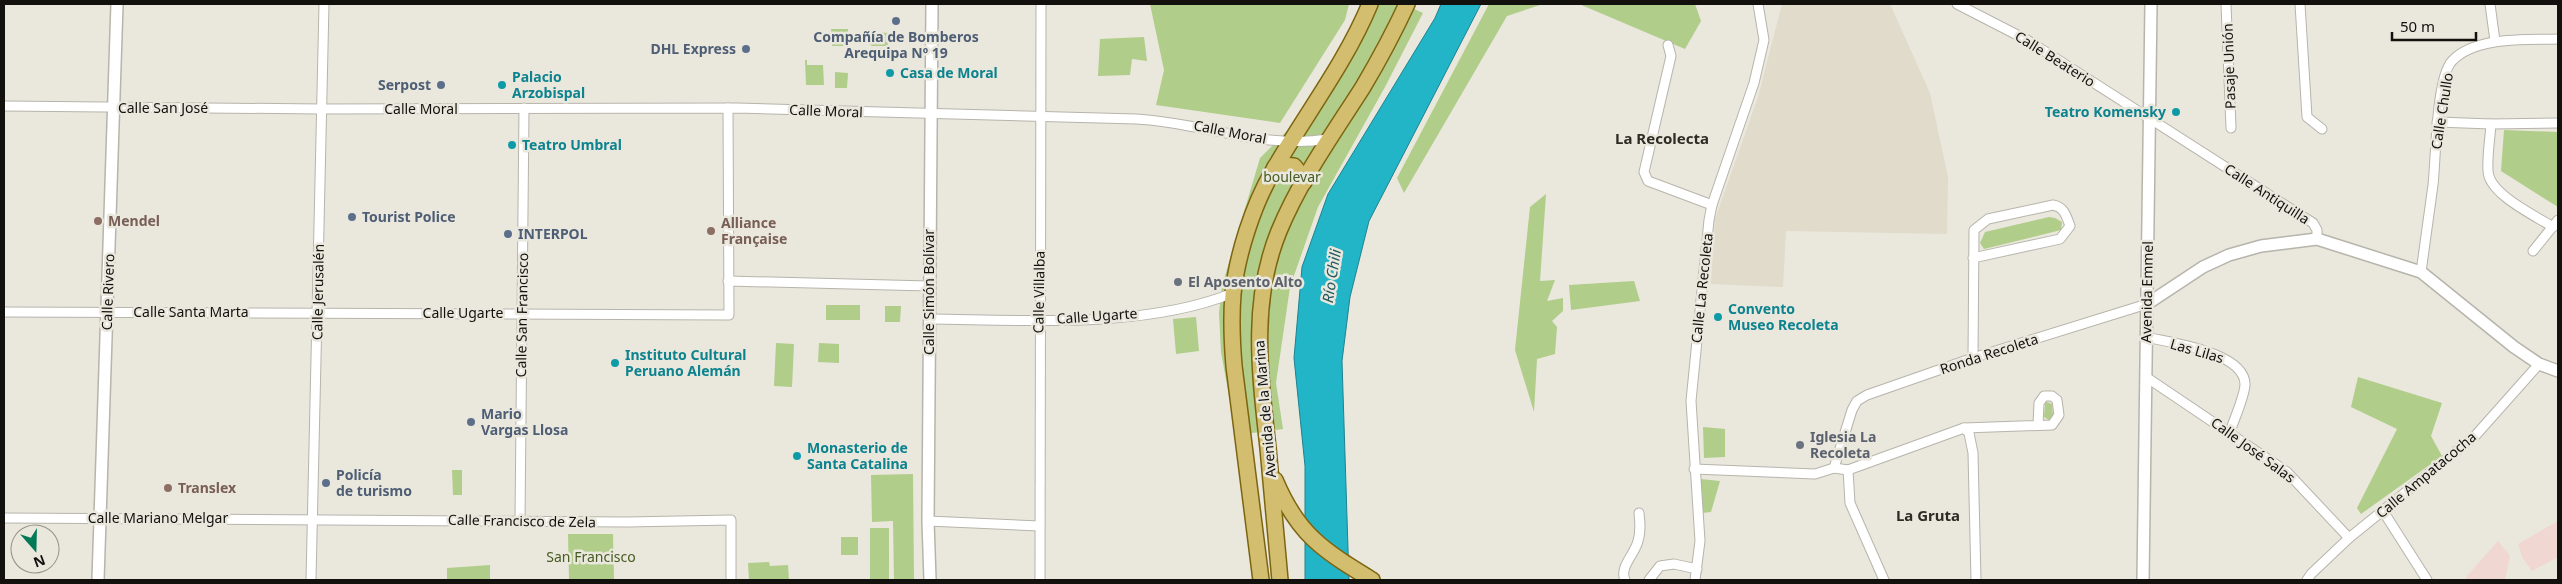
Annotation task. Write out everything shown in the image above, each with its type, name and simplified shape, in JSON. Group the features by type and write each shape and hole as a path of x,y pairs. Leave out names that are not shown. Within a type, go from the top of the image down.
{"main road":[{"name":"Avenida de la Marina","path":"1261,580 1234,366 1232,331 1233,293 1248,230 1275,167 1336,70 1360,27 1370,4"},
{"name":"Avenida de la Marina","path":"1280,580 1259,363 1261,296 1278,233 1328,139 1363,87 1392,36 1407,4"},
{"path":"1275,167 1281,165 1294,166 1304,182"},
{"path":"1268,453 1274,478 1292,516 1322,549 1366,577"}],"street":[{"name":"Calle Rivero","path":"98,580 117,4"},
{"name":"Calle Jerusalén","path":"311,580 324,4"},
{"name":"Calle Simón Bolívar","path":"930,580 928,520 932,4"},
{"name":"Calle Villalba","path":"1040,580 1041,4"},
{"name":"Calle La Recoleta","path":"1695,580 1700,541 1691,402 1712,205 1754,83 1764,40 1758,4"},
{"name":"Calle Beaterio","path":"1957,4 2027,40 2149,118"},
{"name":"Avenida Emmel","path":"2143,580 2151,4"},
{"name":"Pasaje Unión","path":"2226,4 2231,128"},
{"path":"2300,4 2307,117 2322,129"},
{"path":"2490,4 2495,41"},
{"name":"Calle Chullo","path":"2420,272 2433,183 2437,122 2446,71 2451,61 2472,49 2495,41 2558,39"},
{"path":"1668,45 1671,56 1644,172 1648,181 1712,205"},
{"name":"Calle San José","path":"4,106 321,109"},
{"name":"Calle San Francisco","path":"520,521 524,108"},
{"name":"Calle Moral","path":"321,109 728,108 1154,120 1256,138 1291,142 1328,139"},
{"path":"728,108 728,281 929,286"},
{"name":"Calle Antiquilla","path":"2149,118 2313,223 2318,230 2318,239 2420,272 2514,347 2539,364 2558,371"},
{"path":"2437,122 2491,124 2558,123"},
{"path":"2491,124 2488,171 2490,181 2499,192 2555,224 2533,251"},
{"path":"1973,258 2060,239 2070,226 2064,211 2060,206 2053,205 1988,219 1974,230 1973,258 1973,358"},
{"name":"Ronda Recoleta","path":"1834,468 1852,410 1857,401 1867,395 1973,358 2147,304 2203,267 2228,255 2261,246 2318,239"},
{"name":"Calle Ugarte","path":"318,313 729,315 728,281"},
{"name":"Calle Ugarte","path":"929,318 1039,320 1110,317 1194,307 1233,293"},
{"name":"Calle Santa Marta","path":"4,312 318,313"},
{"name":"Las Lilas","path":"2146,337 2223,356 2239,367 2245,383 2230,432"},
{"name":"Calle Ampatacocha","path":"2308,580 2311,574 2349,538 2475,436 2539,364"},
{"name":"Calle José Salas","path":"2146,377 2288,472 2349,538"},
{"path":"1694,469 1815,474 1834,468 1848,470 1964,428 2038,425"},
{"path":"1964,428 1969,433 1973,453 1976,580"},
{"path":"1848,470 1850,503 1884,580"},
{"path":"2383,512 2427,580"},
{"path":"1625,580 1623,570 1639,539 1641,527 1639,513"},
{"name":"Calle Mariano Melgar","path":"4,518 313,518"},
{"name":"Calle Francisco de Zela","path":"313,518 520,521 730,520 731,580"},
{"path":"928,520 1039,526"},
{"path":"1649,580 1660,566 1674,564 1697,569"}],"shaded area":[{"path":"1782,4 1890,4 1930,93 1948,177 1947,234 1786,231 1783,287 1711,284 1715,219 1758,97"},
{"path":"2558,521 2558,557 2532,571 2522,557 2518,544"},
{"path":"2498,541 2510,556 2505,580 2466,580 2466,577"}],"green space":[{"path":"1150,4 1349,4 1345,20 1280,123 1156,105 1164,70"},
{"name":"boulevar","path":"1363,4 1403,4 1423,13 1385,87 1318,207 1290,287 1276,383 1283,429 1236,435 1221,352 1219,313 1222,286 1260,158 1286,132 1330,68"},
{"path":"1489,4 1543,4 1507,16 1404,193 1397,178"},
{"path":"1579,4 1695,4 1701,21 1685,49"},
{"path":"831,29 848,29 848,46 832,46"},
{"path":"869,32 889,33 888,46 872,46 869,44"},
{"path":"1144,37 1147,61 1132,59 1130,75 1098,76 1100,39"},
{"path":"805,60 807,60 807,65 823,65 824,85 806,85"},
{"path":"835,72 848,73 847,88 835,88"},
{"path":"2504,130 2558,132 2558,207 2501,171"},
{"path":"1546,194 1540,281 1555,280 1547,301 1563,298 1563,311 1552,321 1557,327 1555,354 1537,359 1534,412 1515,350 1530,207"},
{"path":"2049,217 2062,222 2061,230 1984,249 1980,243 1985,232"},
{"path":"1634,281 1640,301 1571,310 1569,285"},
{"path":"826,305 860,305 860,320 826,320"},
{"path":"885,306 901,306 900,322 885,322"},
{"path":"1196,317 1199,351 1176,354 1173,319"},
{"path":"776,343 794,344 792,387 774,386"},
{"path":"819,343 839,344 839,363 818,362"},
{"path":"2358,377 2442,403 2431,436 2442,456 2361,514 2357,508 2397,429 2351,407"},
{"path":"2047,402 2052,404 2053,416 2049,420 2044,417 2045,404"},
{"path":"1703,427 1725,429 1725,457 1704,458"},
{"path":"452,470 462,470 462,495 453,495"},
{"path":"913,474 914,580 894,580 893,521 872,522 871,475"},
{"path":"1700,479 1720,481 1711,512 1702,513"},
{"path":"870,528 889,528 889,580 870,580"},
{"name":"San Francisco","path":"568,534 613,534 614,580 569,580"},
{"path":"841,537 858,537 858,555 841,555"},
{"path":"769,562 770,566 788,565 789,580 749,580 748,563"},
{"path":"490,565 490,580 447,580 447,568"}],"water":[{"name":"Río Chili","path":"1441,4 1481,4 1369,221 1350,297 1342,361 1349,580 1305,580 1305,466 1294,358 1302,267 1328,194 1435,18"}],"place":[{"name":"Compañía de Bomberos Arequipa Nº 19","path":"896,21"},
{"name":"DHL Express","path":"746,49"},
{"name":"Casa de Moral","path":"890,73"},
{"name":"Serpost","path":"441,85"},
{"name":"Palacio Arzobispal","path":"502,85"},
{"name":"Teatro Komensky","path":"2176,112"},
{"name":"Teatro Umbral","path":"512,145"},
{"name":"Tourist Police","path":"352,217"},
{"name":"Mendel","path":"98,221"},
{"name":"Alliance Française","path":"711,231"},
{"name":"INTERPOL","path":"508,234"},
{"name":"El Aposento Alto","path":"1178,282"},
{"name":"Convento Museo Recoleta","path":"1718,317"},
{"name":"Instituto Cultural Peruano Alemán","path":"615,363"},
{"name":"Mario Vargas Llosa","path":"471,422"},
{"name":"Iglesia La Recoleta","path":"1800,445"},
{"name":"Monasterio de Santa Catalina","path":"797,456"},
{"name":"Policía de turismo","path":"326,483"},
{"name":"Translex","path":"168,488"}],"district":[{"name":"La Recolecta","path":"1662,139"},
{"name":"La Gruta","path":"1928,516"}]}
